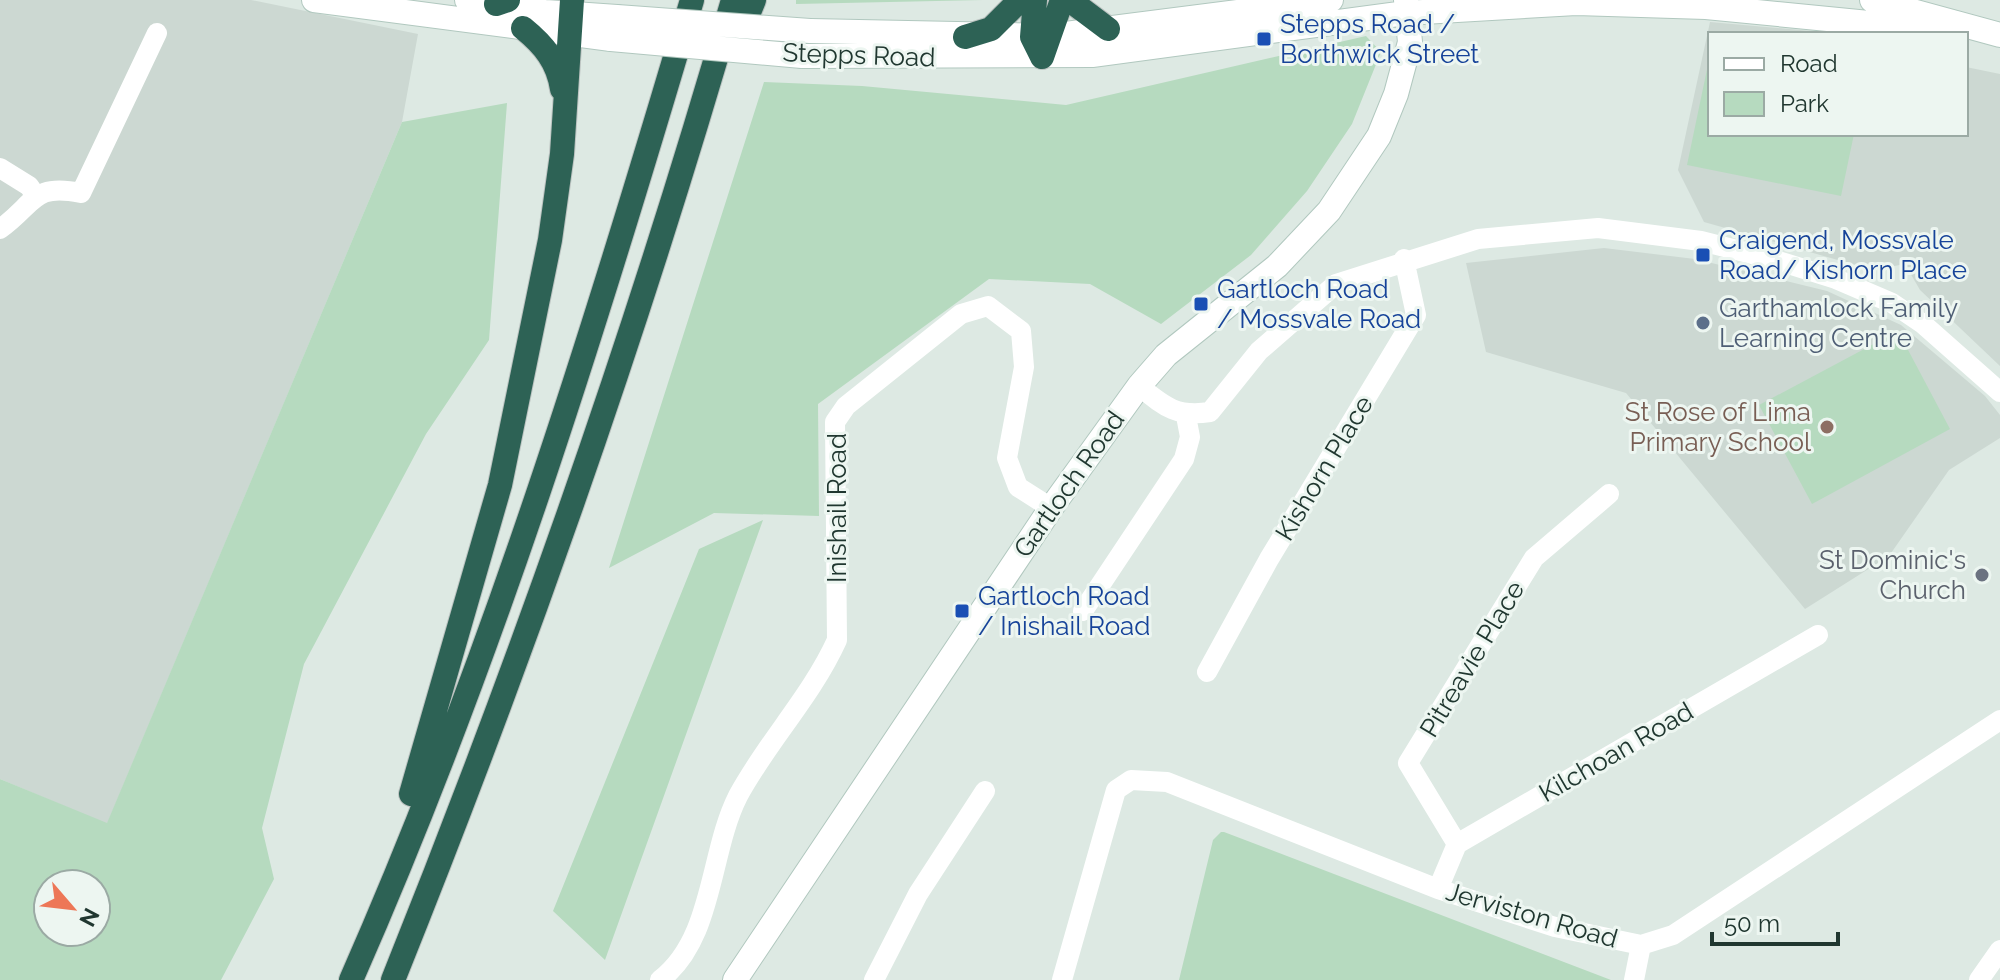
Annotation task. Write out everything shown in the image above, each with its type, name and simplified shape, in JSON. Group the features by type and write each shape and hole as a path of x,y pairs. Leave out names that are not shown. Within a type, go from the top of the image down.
{"highway":[{"path":"351,980 471,681 569,406 692,0"},
{"path":"393,980 489,740 603,417 685,167 733,0"},
{"path":"685,167 754,0"},
{"path":"965,37 991,29 1020,0"},
{"path":"1035,0 1041,44"},
{"path":"1041,44 1062,0"},
{"path":"1075,0 1076,5 1108,29"},
{"path":"372,931 500,485 550,240 565,107 571,16"},
{"path":"523,28 538,40 556,63 565,107"}],"main road":[{"name":"Stepps Road","path":"314,0 523,28 571,16"},
{"name":"Stepps Road","path":"467,0 502,2 614,28 802,56 1041,44 1108,29 1331,0"},
{"path":"1872,0 1949,11 2000,35"},
{"path":"1406,6 1576,3 1706,7 1889,25 1949,11"},
{"name":"Stepps Road","path":"614,28 965,37 1041,44 1092,55 1406,6"},
{"name":"Gartloch Road","path":"735,980 1051,508 1139,386 1166,355 1277,266 1329,211 1379,136 1396,94 1410,42 1406,6"}],"street":[{"path":"0,229 36,196 55,188 81,193 157,33"},
{"path":"0,168 29,186 36,196"},
{"path":"1139,386 1161,404 1186,416 1210,412 1259,351 1336,284 1404,259 1478,239 1598,228 1701,241 1798,267 1892,303 1923,324 2000,392"},
{"name":"Kishorn Place","path":"1207,672 1269,559 1416,315 1404,259"},
{"name":"Inishail Road","path":"660,980 689,945 738,797 823,671 837,640 835,422 846,406 961,314 988,306 1021,331 1024,367 1007,458 1018,487 1051,508"},
{"path":"1083,611 1184,459 1190,437 1186,416"},
{"name":"Pitreavie Place","path":"1457,844 1408,763 1534,558 1609,494"},
{"name":"Kilchoan Road","path":"1457,844 1818,635"},
{"name":"Jerviston Road","path":"1062,980 1116,790 1131,780 1167,782 1438,889 1555,927 1641,945 1673,935 2000,720"},
{"path":"874,980 918,894 985,791"},
{"path":"1438,889 1457,844"},
{"path":"1634,980 1641,945"},
{"path":"1979,980 2000,950"}],"shaded area":[{"path":"0,0 251,0 418,34 402,122 107,824 0,779"},
{"path":"1710,22 1822,32 1708,32 1708,136 1968,136 1968,67 2000,74 2000,366 1920,290 1905,264 1873,270 1704,222 1678,170"},
{"name":"St Rose of Lima Primary School","path":"1604,248 1695,259 1827,291 1901,325 1985,396 2000,415 2000,438 1949,470 1889,556 1805,609 1626,393 1486,352 1466,263"}],"green space":[{"path":"796,0 983,0 796,4"},
{"path":"1366,36 1381,52 1352,124 1307,191 1251,255 1161,324 1090,284 989,279 818,404 819,516 714,513 609,568 764,82 862,86 1066,105"},
{"path":"1708,65 1708,136 1854,136 1841,196 1687,165"},
{"path":"507,103 489,340 426,434 304,664 262,828 274,879 221,980 0,980 0,779 107,823 402,122"},
{"path":"1898,331 1950,429 1812,504 1759,405"},
{"path":"763,520 605,960 553,911 699,549"},
{"path":"1221,832 1611,980 1179,980 1213,840"}],"place":[{"name":"Stepps Road / Borthwick Street","path":"1264,39"},
{"name":"Craigend, Mossvale Road/ Kishorn Place","path":"1703,255"},
{"name":"Gartloch Road / Mossvale Road","path":"1201,304"},
{"name":"Garthamlock Family Learning Centre","path":"1703,323"},
{"name":"St Rose of Lima Primary School","path":"1827,427"},
{"name":"St Dominic's Church","path":"1982,575"},
{"name":"Gartloch Road / Inishail Road","path":"962,611"}]}
